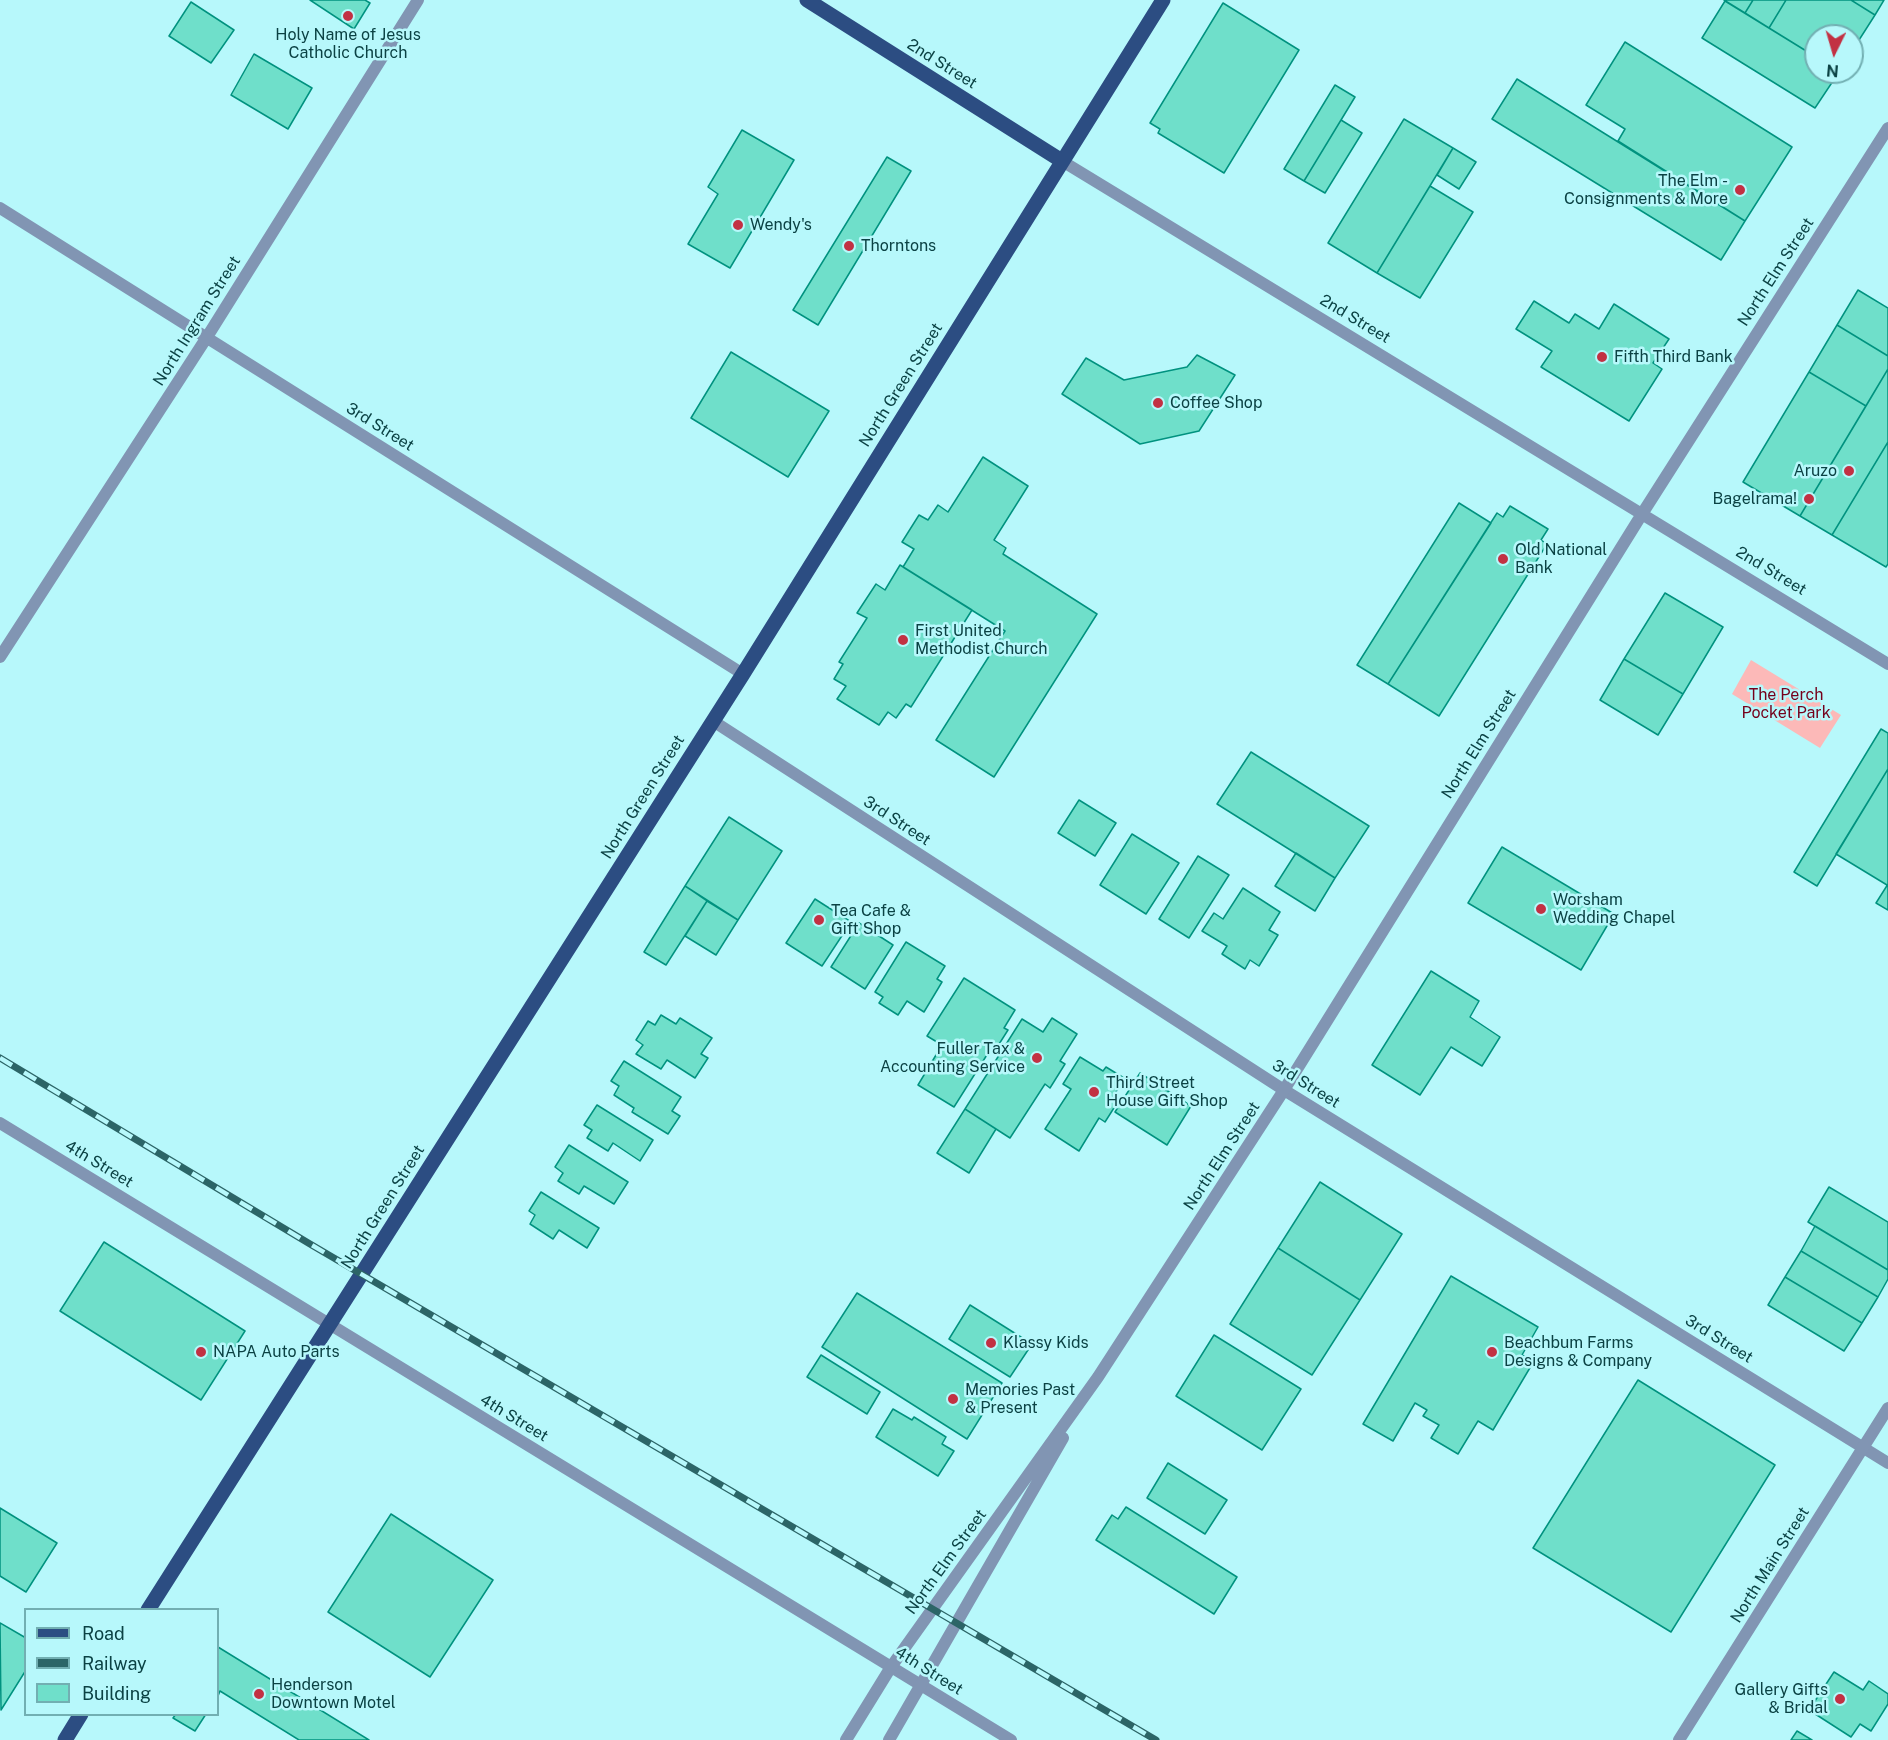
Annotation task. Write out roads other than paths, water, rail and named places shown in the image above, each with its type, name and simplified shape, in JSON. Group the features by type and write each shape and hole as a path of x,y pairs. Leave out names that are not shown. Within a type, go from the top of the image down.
{"main road":[{"name":"2nd Street","path":"807,0 1062,161"},
{"name":"North Green Street","path":"149,1608 743,674 1163,0"},
{"path":"65,1740 80,1716"}],"street":[{"name":"North Ingram Street","path":"0,657 207,337 418,0"},
{"name":"North Elm Street","path":"846,1740 891,1667 1098,1377 1284,1090 1642,514 1888,128"},
{"name":"2nd Street","path":"1062,161 1888,664"},
{"name":"3rd Street","path":"0,208 743,674"},
{"name":"3rd Street","path":"713,721 1284,1090 1888,1463"},
{"name":"4th Street","path":"0,1123 1011,1740"},
{"name":"North Elm Street","path":"889,1740 922,1687 1098,1377"},
{"name":"North Main Street","path":"1679,1740 1888,1408"}],"railway":[{"path":"0,1058 310,1244 1156,1740"}],"place":[{"name":"Holy Name of Jesus Catholic Church","path":"348,16"},
{"name":"The Elm - Consignments & More","path":"1740,190"},
{"name":"Wendy's","path":"738,225"},
{"name":"Thorntons","path":"849,246"},
{"name":"Fifth Third Bank","path":"1602,357"},
{"name":"Coffee Shop","path":"1158,403"},
{"name":"Aruzo","path":"1849,471"},
{"name":"Bagelrama!","path":"1809,499"},
{"name":"Old National Bank","path":"1503,559"},
{"name":"First United Methodist Church","path":"903,640"},
{"name":"Worsham Wedding Chapel","path":"1541,909"},
{"name":"Tea Cafe & Gift Shop","path":"819,920"},
{"name":"Fuller Tax & Accounting Service","path":"1037,1058"},
{"name":"Third Street House Gift Shop","path":"1094,1092"},
{"name":"Klassy Kids","path":"991,1343"},
{"name":"NAPA Auto Parts","path":"201,1352"},
{"name":"Beachbum Farms Designs & Company","path":"1492,1352"},
{"name":"Memories Past & Present","path":"953,1399"},
{"name":"Henderson Downtown Motel","path":"259,1694"},
{"name":"Gallery Gifts & Bridal","path":"1840,1699"}],"park label":[{"name":"The Perch Pocket Park","path":"1786,704"}]}
